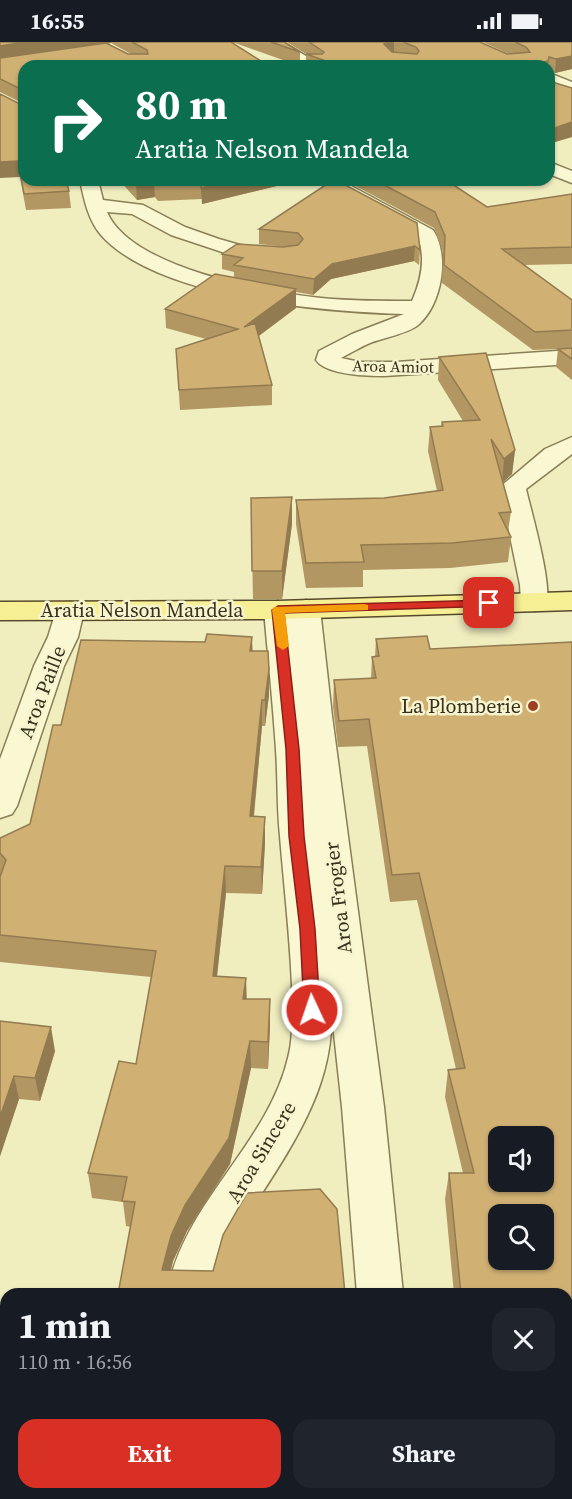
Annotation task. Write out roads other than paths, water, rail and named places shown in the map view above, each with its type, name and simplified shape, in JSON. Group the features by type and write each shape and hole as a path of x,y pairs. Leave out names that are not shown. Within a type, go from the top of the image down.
{"main road":[{"name":"Aratia Nelson Mandela","path":"0,611 292,609 572,601"}],"street":[{"path":"273,42 304,60"},
{"path":"555,80 572,87"},
{"path":"555,170 572,178"},
{"path":"90,186 102,223 126,247 147,258 199,278 271,296 318,303 420,308 428,287 431,270 431,245 426,234 338,186"},
{"path":"95,205 136,209 178,231 238,251 272,255 291,254"},
{"name":"Aroa Amiot","path":"420,308 410,321 340,347 327,356 327,360 354,367 387,369 500,364 572,357"},
{"path":"535,602 534,585 513,487 545,461 572,444"},
{"name":"Aroa Sincere","path":"191,1288 197,1264 220,1220 294,1102 309,1057 312,1010 308,929 297,836 292,749 292,609"},
{"name":"Aroa Frogier","path":"292,609 316,716 363,1107 379,1288"},
{"name":"Aroa Paille","path":"0,806 49,666 63,637 70,611"}],"place":[{"name":"La Plomberie","path":"533,706"}]}
